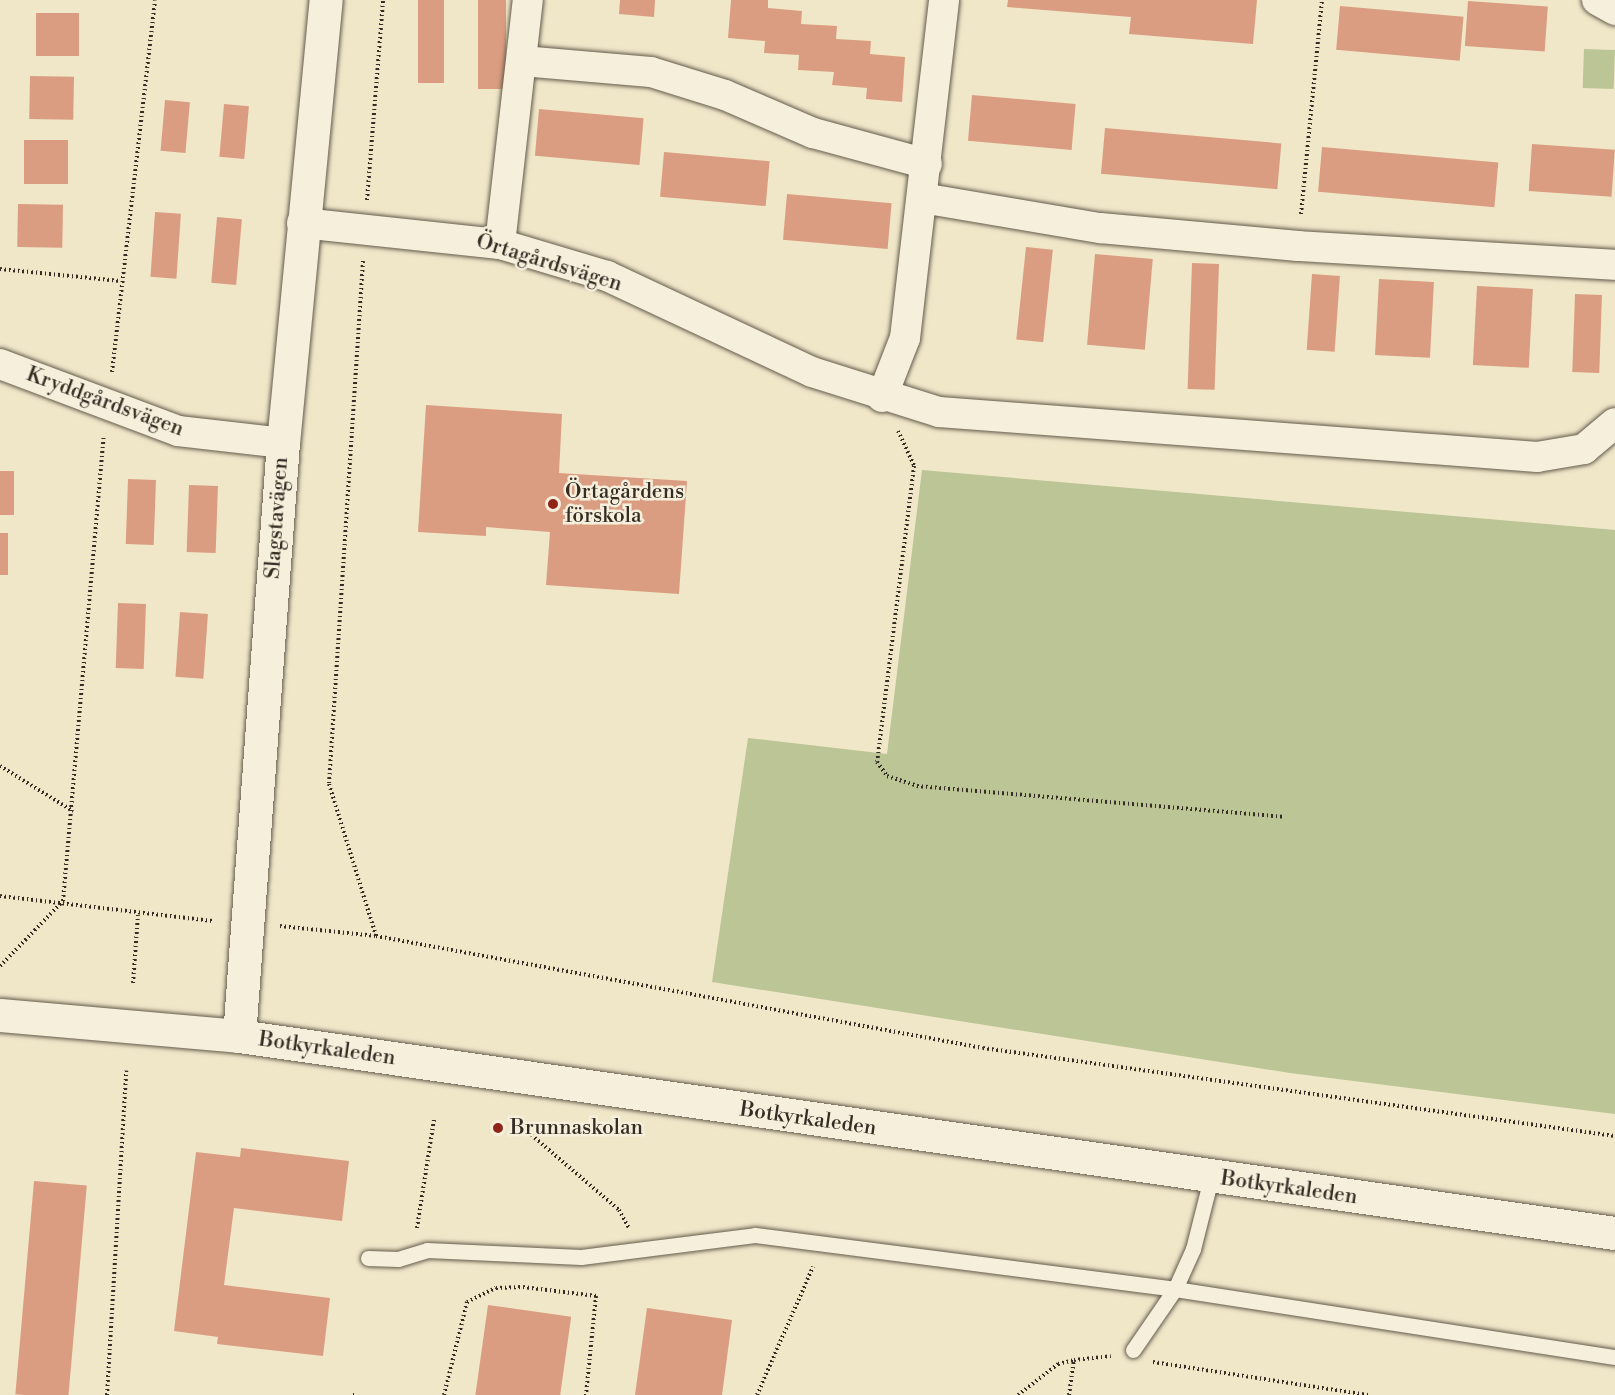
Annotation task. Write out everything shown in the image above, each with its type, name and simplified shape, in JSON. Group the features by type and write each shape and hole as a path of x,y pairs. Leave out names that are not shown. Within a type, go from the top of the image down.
{"main road":[{"name":"Slagstavägen","path":"239,1036 282,443 302,223 326,0"},
{"name":"Botkyrkaleden","path":"0,1015 239,1036 1211,1178 1615,1233"}],"street":[{"path":"500,244 528,0"},
{"path":"882,397 905,338 927,164 936,35 944,0"},
{"path":"1597,0 1615,10"},
{"path":"522,61 651,72 725,95 813,133 927,164"},
{"path":"922,198 1100,228 1298,246 1615,265"},
{"name":"Örtagårdsvägen","path":"302,223 500,244 607,276 812,372 882,397 939,412 1537,457 1584,449 1615,423"},
{"name":"Kryddgårdsvägen","path":"0,364 178,431 282,443"}],"lane":[{"path":"1132,1355 1175,1289 1192,1249 1211,1178"},
{"path":"368,1258 413,1254 427,1250 581,1257 632,1253 755,1235 832,1247 1175,1289 1615,1357"}],"path":[{"path":"0,966 63,901 74,812 107,403 154,0"},
{"path":"376,936 329,784 365,228 383,0"},
{"path":"1298,246 1322,0"},
{"path":"0,269 120,281"},
{"path":"882,397 914,466 877,762 887,776 917,786 1285,817"},
{"path":"0,766 74,812"},
{"path":"0,896 63,901 138,915 213,921"},
{"path":"133,983 138,915"},
{"path":"274,926 376,936 983,1048 1615,1136"},
{"path":"106,1395 126,1071"},
{"path":"413,1254 434,1119"},
{"path":"528,1132 620,1210 632,1253"},
{"path":"757,1395 813,1266 832,1247"},
{"path":"444,1395 468,1302 496,1288 523,1287 596,1296 586,1395"},
{"path":"1018,1395 1058,1364 1100,1355 1132,1355 1369,1395"},
{"path":"1069,1395 1074,1360"}],"green space":[{"path":"1584,49 1615,50 1614,89 1583,88"},
{"path":"922,470 1615,530 1615,1114 1290,1073 712,982 748,738 887,754"}],"building":[{"path":"418,0 444,0 444,83 418,83"},
{"path":"478,0 506,0 506,89 478,89"},
{"path":"620,0 655,0 654,17 619,14"},
{"path":"731,0 768,0 768,8 802,11 801,24 837,26 836,39 871,41 870,54 905,57 902,102 866,99 867,88 832,85 834,72 798,70 799,55 764,53 765,41 728,38"},
{"path":"1008,0 1257,0 1253,44 1129,34 1131,17 1007,7"},
{"path":"1468,1 1548,7 1545,51 1465,46"},
{"path":"1340,6 1464,17 1460,61 1336,50"},
{"path":"36,13 79,13 79,56 36,56"},
{"path":"30,76 74,77 73,120 29,119"},
{"path":"972,95 1076,104 1072,150 968,141"},
{"path":"165,100 190,102 185,153 161,151"},
{"path":"224,104 249,106 244,159 219,157"},
{"path":"539,109 644,118 640,165 535,156"},
{"path":"1105,128 1281,143 1277,189 1101,174"},
{"path":"24,140 68,140 68,184 24,184"},
{"path":"1532,144 1615,150 1612,197 1529,191"},
{"path":"1322,147 1498,162 1494,207 1318,192"},
{"path":"664,152 770,161 766,206 660,197"},
{"path":"787,194 892,203 888,249 783,240"},
{"path":"18,204 63,205 62,248 17,247"},
{"path":"155,212 181,214 176,279 150,277"},
{"path":"217,217 242,219 236,285 211,283"},
{"path":"1026,247 1053,250 1043,342 1016,339"},
{"path":"1095,254 1153,259 1145,350 1087,345"},
{"path":"1192,263 1219,264 1215,390 1188,389"},
{"path":"1312,274 1340,276 1335,352 1307,350"},
{"path":"1379,279 1434,282 1430,358 1375,355"},
{"path":"1477,286 1533,289 1529,368 1473,365"},
{"path":"1575,294 1602,295 1599,373 1572,372"},
{"name":"Örtagårdens förskola","path":"426,405 562,414 559,473 687,481 679,594 546,585 550,532 486,527 486,536 418,532"},
{"path":"0,471 14,471 14,515 0,515"},
{"path":"128,479 156,480 154,545 126,544"},
{"path":"189,485 218,486 216,553 187,552"},
{"path":"0,533 8,533 8,575 0,575"},
{"path":"118,603 146,604 144,669 116,668"},
{"path":"180,612 208,614 203,679 175,677"},
{"path":"241,1148 349,1161 342,1221 234,1208 224,1285 330,1298 323,1356 217,1344 218,1337 174,1331 196,1152 240,1157"},
{"path":"34,1181 87,1186 68,1395 15,1394"},
{"path":"488,1305 571,1317 560,1395 475,1395"},
{"path":"647,1308 732,1320 722,1395 635,1395"}],"place":[{"name":"Örtagårdens förskola","path":"553,504"},
{"name":"Brunnaskolan","path":"498,1128"}]}
